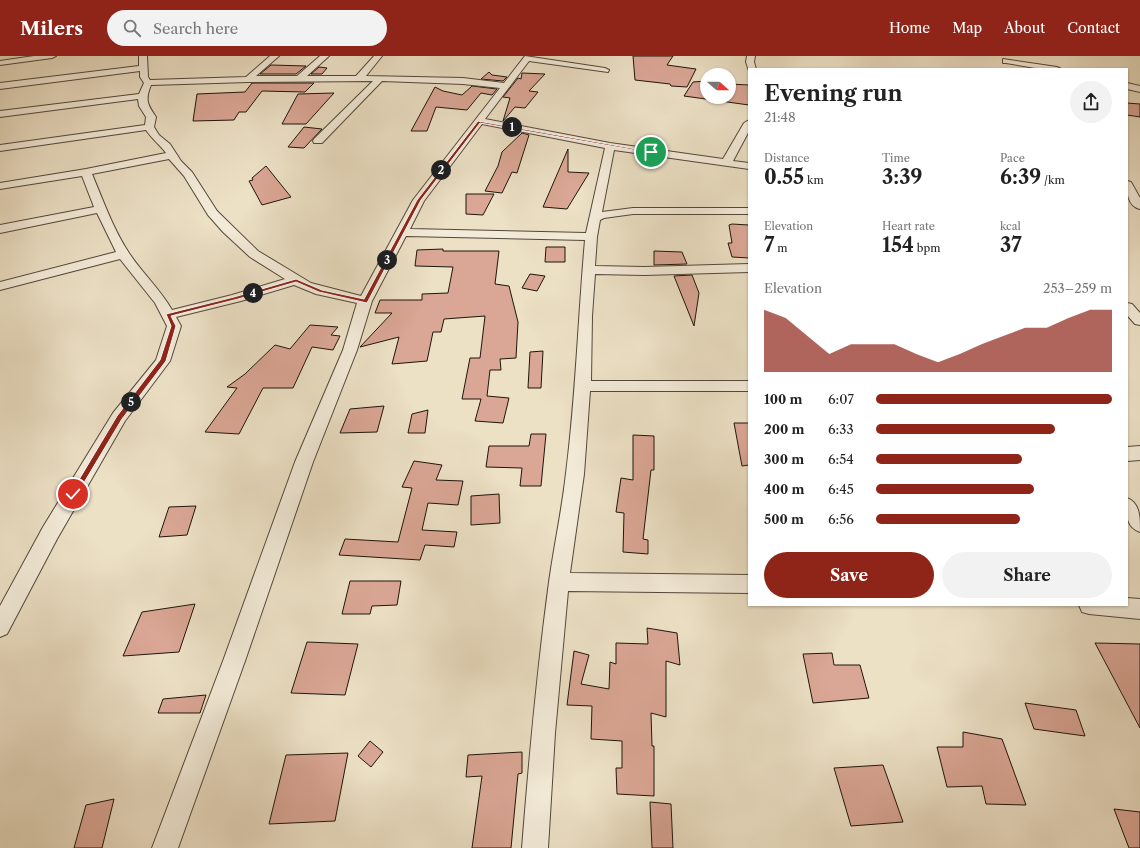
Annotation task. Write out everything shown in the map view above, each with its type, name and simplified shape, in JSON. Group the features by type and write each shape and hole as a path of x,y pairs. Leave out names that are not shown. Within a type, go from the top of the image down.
{"street":[{"path":"0,63 52,56"},
{"path":"248,79 275,56"},
{"path":"300,78 324,56"},
{"path":"359,78 378,56"},
{"path":"751,56 750,62 752,68"},
{"path":"164,848 234,661 304,462 350,350 365,301 419,200 528,57 605,70"},
{"path":"1004,58 1013,68"},
{"path":"1004,58 1052,68"},
{"path":"0,86 68,78 143,62 144,77 148,83"},
{"path":"148,83 248,79 380,78 464,80 507,86"},
{"path":"318,141 380,78"},
{"path":"148,83 142,96 144,106 151,117 149,127 155,137 166,146 177,163 188,174 212,214 254,254 296,280 321,291 365,301"},
{"path":"1128,86 1140,90"},
{"path":"0,114 142,96"},
{"path":"479,121 610,146 748,166"},
{"path":"726,163 748,125"},
{"path":"0,148 149,127"},
{"path":"535,848 543,733 559,582 575,474 583,386 585,316 590,270 591,237 610,146"},
{"path":"0,186 86,172 173,155"},
{"path":"0,627 50,533 120,418 163,361 174,326 161,302 123,254 101,209 86,172"},
{"path":"1131,192 1140,206"},
{"path":"0,229 101,209"},
{"path":"595,218 602,214 633,210 748,212"},
{"path":"401,232 591,237"},
{"path":"0,286 123,254"},
{"path":"590,270 644,271 748,268"},
{"path":"168,315 236,298 296,280"},
{"path":"1128,308 1140,321"},
{"path":"583,386 748,386"},
{"path":"1128,454 1140,453"},
{"path":"1128,506 1140,524"},
{"path":"559,582 748,584"},
{"path":"1102,606 1140,609"}],"building":[{"path":"633,56 673,56 667,65 696,69 687,87 635,80"},
{"path":"271,65 306,66 296,74 260,74"},
{"path":"319,67 327,68 322,74 311,74"},
{"path":"489,72 492,75 507,77 503,81 481,79"},
{"path":"522,73 545,74 529,91 538,92 525,108 515,107 503,121 510,98 503,97 518,78 521,79"},
{"path":"693,82 700,82 700,98 684,96"},
{"path":"252,83 314,83 305,92 262,91 246,112 239,112 234,120 193,121 197,94 245,92"},
{"path":"736,84 748,85 748,105 736,103"},
{"path":"472,86 497,89 492,95 481,93 467,110 436,107 427,131 411,131 435,87 443,91 462,95"},
{"path":"334,93 306,124 282,124 298,94"},
{"path":"1128,103 1140,104 1140,117 1128,115"},
{"path":"304,127 322,129 304,148 288,147"},
{"path":"522,133 529,135 517,173 512,172 502,193 485,191 498,166 502,152"},
{"path":"568,149 568,172 589,173 567,209 543,207"},
{"path":"266,166 291,197 262,205 249,181 253,180 252,178"},
{"path":"466,194 494,194 483,215 466,214"},
{"path":"729,225 748,225 748,258 732,257 728,243 732,243"},
{"path":"546,247 565,247 565,262 545,262"},
{"path":"443,249 443,251 499,251 495,284 509,286 518,322 516,358 500,359 501,370 490,370 487,396 509,398 503,423 475,421 481,399 462,399 470,358 480,358 485,316 444,319 441,332 433,332 427,361 392,364 399,337 360,347 392,313 375,313 380,300 422,300 422,294 448,293 453,267 415,266 417,250"},
{"path":"654,251 682,252 687,264 654,265"},
{"path":"530,274 545,276 537,291 522,288"},
{"path":"692,275 699,293 694,326 674,276"},
{"path":"310,325 338,327 331,335 340,336 333,350 312,347 293,388 263,388 239,434 205,432 237,388 227,387 245,374 275,345 290,349"},
{"path":"543,351 541,388 528,388 530,352"},
{"path":"384,406 377,432 340,433 350,409"},
{"path":"428,410 425,433 408,433 412,414"},
{"path":"734,423 748,423 748,465 742,466"},
{"path":"531,434 546,434 541,486 520,486 522,468 486,467 489,446 529,446"},
{"path":"633,435 654,436 654,470 651,470 643,539 648,540 648,554 623,552 624,513 616,512 621,478 633,480"},
{"path":"414,461 442,465 436,480 463,481 458,505 428,503 422,530 457,532 454,547 425,545 420,560 339,555 345,539 398,542 412,488 402,487"},
{"path":"499,494 500,523 471,525 471,496"},
{"path":"196,506 187,535 159,537 169,507"},
{"path":"350,581 401,581 397,605 372,606 370,614 342,614"},
{"path":"195,604 179,652 123,656 142,612"},
{"path":"647,628 677,633 680,665 666,661 666,717 651,713 652,746 654,746 654,796 617,794 616,768 622,768 622,741 591,739 592,706 567,705 574,651 589,655 581,684 609,689 610,662 616,664 616,643 648,644"},
{"path":"307,642 358,644 345,695 291,693"},
{"path":"1095,643 1140,644 1140,728"},
{"path":"832,653 834,665 860,665 869,698 813,703 803,654"},
{"path":"206,695 200,713 158,713 163,699"},
{"path":"1025,703 1076,710 1085,736 1034,729"},
{"path":"963,732 1002,739 1026,805 986,804 982,786 947,787 937,747 963,747"},
{"path":"370,741 383,752 371,767 358,756"},
{"path":"522,752 522,773 518,774 511,848 472,848 482,776 466,777 468,755"},
{"path":"348,753 335,821 269,824 286,755"},
{"path":"883,765 903,822 851,826 834,768"},
{"path":"114,799 102,848 74,848 86,805"},
{"path":"650,802 671,804 673,848 652,848"},
{"path":"1114,809 1140,812 1140,848 1129,848"}],"route":[{"path":"73,494 120,418 163,361 174,326 168,315 236,298 296,280 306,286 321,291 365,301 419,200 479,121 610,146 651,152"}]}
